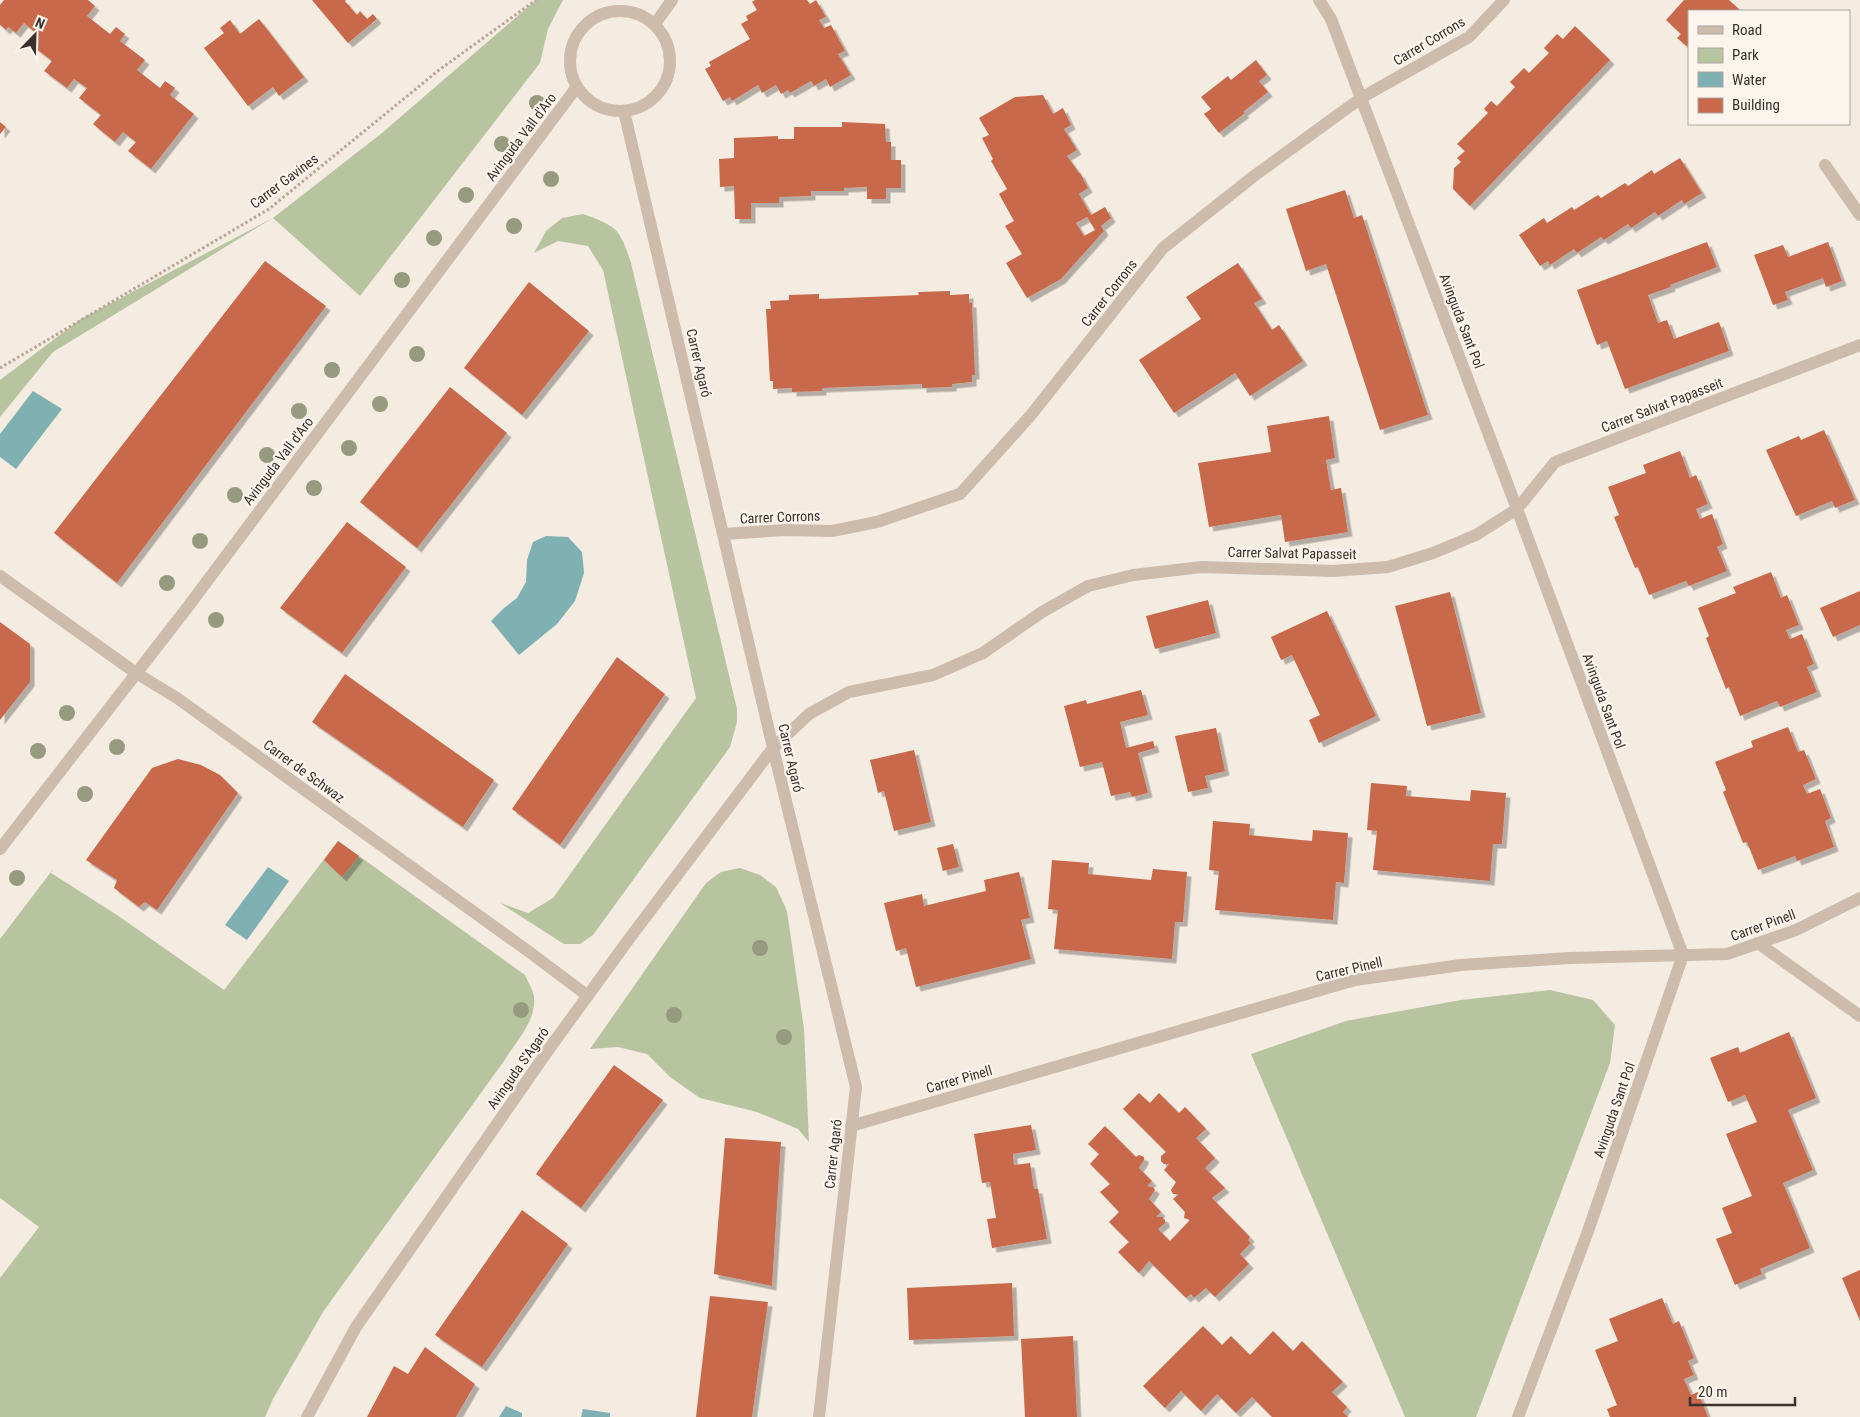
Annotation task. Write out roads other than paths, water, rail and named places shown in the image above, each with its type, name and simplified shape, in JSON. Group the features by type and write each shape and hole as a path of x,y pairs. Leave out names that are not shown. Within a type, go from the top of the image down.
{"street":[{"path":"655,24 672,0"},
{"name":"Avinguda Sant Pol","path":"1319,0 1332,19 1683,955 1587,1234 1518,1417"},
{"name":"Carrer Corrons","path":"724,534 786,530 832,531 877,522 960,494 1031,415 1163,248 1254,176 1361,98 1469,37 1504,0"},
{"path":"610,5 640,14 655,24 664,36 671,62 667,79 655,97 641,107 624,111 604,109 588,100 576,88 570,70 570,53 575,36 590,19 610,5"},
{"name":"Avinguda Vall d'Aro","path":"0,849 136,673 576,88"},
{"name":"Carrer Agaró","path":"624,111 773,748 856,1087 819,1417"},
{"path":"1825,166 1860,214"},
{"name":"Carrer Salvat Papasseit","path":"773,748 809,714 848,692 934,675 983,653 1042,612 1088,586 1134,575 1202,567 1334,571 1388,567 1433,553 1476,535 1517,510 1555,462 1860,345"},
{"name":"Carrer de Schwaz","path":"0,576 136,673 185,704 588,996"},
{"name":"Avinguda S'Agaró","path":"307,1417 356,1327 629,939 773,748"},
{"name":"Carrer Pinell","path":"851,1126 1355,980 1461,964 1570,958 1728,954 1796,930 1860,898"},
{"path":"1758,943 1860,1016"}],"water":[{"path":"33,391 62,409 16,469 0,457 0,434"},
{"path":"546,536 568,537 582,552 584,573 575,601 557,624 519,655 491,621 517,598 526,582 527,560 533,542"},
{"path":"268,867 289,881 247,940 225,925"},
{"path":"506,1406 522,1413 522,1417 499,1417"},
{"path":"583,1409 610,1413 610,1417 581,1417"}]}
